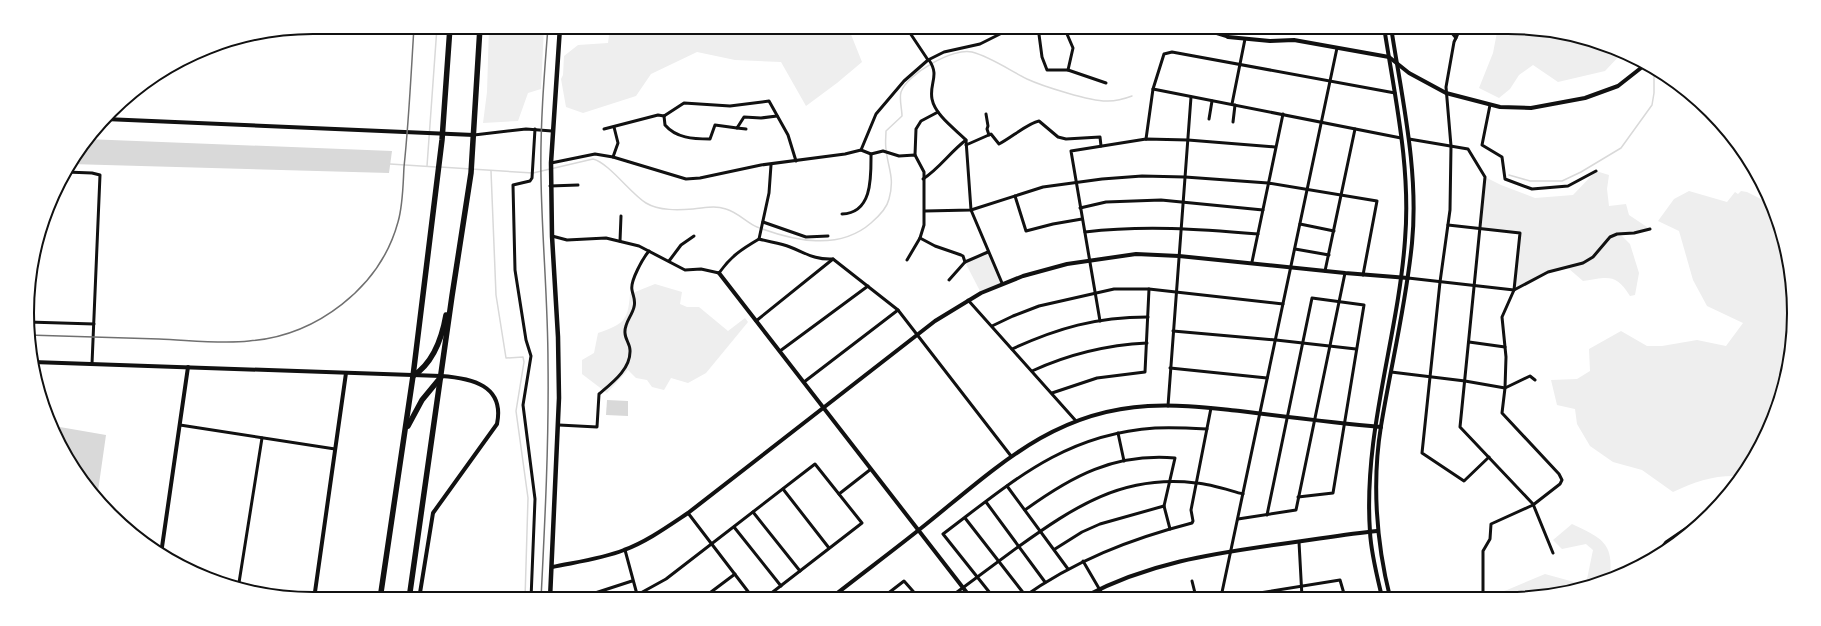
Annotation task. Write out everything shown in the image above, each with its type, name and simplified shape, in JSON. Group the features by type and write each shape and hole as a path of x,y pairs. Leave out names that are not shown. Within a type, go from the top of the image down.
{"highway":[{"path":"381,592 413,376 440,134 449,34"},
{"path":"410,592 452,296 472,173 480,34"},
{"path":"413,376 420,372 436,348 443,330 447,308 452,296"},
{"path":"405,431 414,411 441,376"}],"main road":[{"path":"550,592 559,425 558,337 550,186 552,131 559,34"}],"street":[{"path":"911,34 935,71 932,84 932,100 938,112 966,140 970,210 1002,284"},
{"path":"861,150 876,114 904,81 929,60 944,52 980,44 1000,34"},
{"path":"1038,34 1042,57 1048,70 1068,70 1106,83"},
{"path":"1067,34 1073,48 1068,70"},
{"path":"1218,34 1228,37 1270,41 1294,40 1389,57 1409,73 1446,94 1500,108 1530,108 1585,98 1618,86 1641,68"},
{"path":"1381,592 1370,532 1370,488 1374,426 1401,278 1408,206 1401,138 1385,34"},
{"path":"1389,592 1380,554 1377,480 1381,427 1408,278 1412,242 1413,206 1409,138 1392,34"},
{"path":"1454,34 1456,38"},
{"path":"1458,34 1456,38 1446,94 1451,146 1450,210 1440,282 1422,453 1464,481 1489,457"},
{"path":"1232,122 1245,39"},
{"path":"1222,592 1261,414 1337,48"},
{"path":"1146,139 1153,89 1164,54 1172,52 1395,93"},
{"path":"1153,89 1401,138"},
{"path":"1168,406 1191,97"},
{"path":"604,129 658,115 664,116 684,103 730,106 769,101 788,135 796,161"},
{"path":"1209,118 1212,101"},
{"path":"1490,105 1482,145 1502,157 1505,179 1532,189 1568,186 1596,171"},
{"path":"907,260 920,238 924,225 925,211 924,172 915,155 916,129 921,121 938,112"},
{"path":"986,114 989,135"},
{"path":"1252,262 1283,114"},
{"path":"664,116 665,125 678,136 700,140 710,140 715,125 746,129"},
{"path":"737,128 744,117 761,118 777,116"},
{"path":"113,119 474,135 535,129 552,131"},
{"path":"966,145 991,134 999,144 1032,122 1039,121 1058,137 1100,136 1101,146"},
{"path":"613,157 618,144 614,127"},
{"path":"531,592 535,499 523,405 531,356 526,340 515,270 513,186 532,178 535,129"},
{"path":"1325,271 1355,129"},
{"path":"1409,138 1468,149 1486,177 1460,427 1533,505 1553,553"},
{"path":"1100,321 1071,151 1146,139 1188,140 1275,147"},
{"path":"923,179 936,170 957,147 966,140"},
{"path":"551,163 595,154 613,157 686,179 711,177 761,165 771,165 845,154 861,150 871,154 883,151 899,156 915,155"},
{"path":"842,214 858,209 866,200 872,184 871,154"},
{"path":"719,272 728,260 759,239 770,193 771,165"},
{"path":"72,172 92,173 100,176 92,364"},
{"path":"925,211 970,210 1043,187 1076,182 1142,176 1185,177 1268,183 1377,201 1363,275"},
{"path":"550,186 578,185"},
{"path":"1015,196 1026,231 1082,219"},
{"path":"1080,208 1106,202 1136,200 1183,202 1262,210"},
{"path":"620,241 621,216"},
{"path":"763,222 806,237 828,236"},
{"path":"1300,224 1334,231"},
{"path":"1448,225 1520,233 1514,290 1502,317 1505,347 1505,388 1502,413 1560,474 1562,480 1560,484 1533,505 1491,524 1490,539 1483,551 1483,592"},
{"path":"1085,232 1137,228 1181,228 1258,234"},
{"path":"552,567 606,556 625,550 688,514 917,335 968,300 1002,284 1053,267 1089,260 1136,254 1179,256 1252,262 1514,290 1548,272 1583,263 1593,257 1610,237 1617,234 1634,233 1650,229"},
{"path":"552,236 567,240 606,238 620,241 639,246 685,270 701,269 719,272 967,592"},
{"path":"669,261 681,245 694,236"},
{"path":"920,238 935,246 963,256 965,262"},
{"path":"759,239 790,247 821,260 833,259 898,310 1011,456"},
{"path":"1295,249 1329,255"},
{"path":"559,425 598,427 599,394 614,382 624,369 628,360 630,348 625,333 626,323 635,307 632,283 649,251"},
{"path":"949,280 965,262 988,252"},
{"path":"756,321 833,259"},
{"path":"1238,519 1296,510 1345,273"},
{"path":"780,351 868,286"},
{"path":"992,326 1039,306 1114,289 1149,288 1283,304"},
{"path":"1052,393 1097,378 1145,372 1149,288"},
{"path":"1267,515 1289,416 1312,298 1364,305 1333,493 1298,497"},
{"path":"968,300 1076,421"},
{"path":"804,382 898,310"},
{"path":"1012,349 1058,330 1122,317 1148,317"},
{"path":"35,322 94,324"},
{"path":"1173,331 1356,349"},
{"path":"1469,342 1505,347"},
{"path":"1032,371 1048,363 1090,350 1123,344 1147,343"},
{"path":"38,362 441,376 463,378 479,383 494,399 499,416 497,424 493,432 433,513 420,592"},
{"path":"162,548 188,367"},
{"path":"1170,368 1268,378"},
{"path":"1391,372 1430,376 1505,388 1530,376 1535,380"},
{"path":"315,592 346,373"},
{"path":"839,592 1011,456 1039,438 1092,415 1128,407 1168,406 1211,408 1381,427"},
{"path":"1029,592 1083,561 1135,539 1192,522 1191,510 1211,408"},
{"path":"180,425 335,449"},
{"path":"989,592 943,534 1007,486 1037,465 1070,448 1118,433 1155,428 1207,430"},
{"path":"1118,433 1124,461"},
{"path":"239,581 262,438"},
{"path":"1025,510 1064,483 1080,475 1124,461 1158,457 1175,458 1164,506 1170,529"},
{"path":"646,592 712,545 815,464 862,523 773,592"},
{"path":"839,494 870,469"},
{"path":"957,592 1041,531 1080,505 1101,495 1142,484 1170,482 1197,483 1243,494"},
{"path":"1007,486 1055,549 1068,569"},
{"path":"783,489 829,548"},
{"path":"986,502 1020,546 1045,582"},
{"path":"1055,549 1082,532 1100,524 1164,506"},
{"path":"753,512 800,571"},
{"path":"688,514 748,592"},
{"path":"965,518 999,561 1020,592"},
{"path":"734,527 781,586"},
{"path":"1095,592 1145,571 1170,563 1231,551 1378,531"},
{"path":"1665,544 1680,533"},
{"path":"1299,542 1302,592"},
{"path":"625,550 636,592"},
{"path":"1083,561 1099,590"},
{"path":"711,592 734,574"},
{"path":"1264,592 1340,580 1344,592"},
{"path":"598,592 632,581"},
{"path":"890,592 904,581 914,592"},
{"path":"1192,581 1195,592"}],"shaded area":[{"path":"489,34 544,34 541,89 528,93 518,121 483,123 487,92"},
{"path":"609,34 851,34 862,62 806,106 781,62 735,60 697,52 651,74 636,96 583,113 566,107 561,79 563,75 564,56 578,45 608,43"},
{"path":"1497,34 1508,34 1544,36 1562,39 1598,49 1618,57 1605,71 1558,82 1533,65 1519,75 1510,89 1499,98 1479,88 1493,53"},
{"path":"95,139 392,151 389,173 77,164"},
{"path":"1596,171 1609,175 1607,189 1609,206 1626,204 1629,215 1650,229 1620,234 1630,244 1639,273 1635,295 1630,296 1616,280 1611,278 1599,278 1583,281 1568,268 1547,272 1514,290 1520,233 1480,229 1485,177 1535,198 1573,195"},
{"path":"1689,191 1727,202 1735,192 1738,194 1741,191 1747,192 1763,200 1772,223 1782,259 1785,277 1787,313 1785,349 1782,367 1772,403 1766,420 1740,468 1734,476 1705,480 1673,492 1642,470 1613,462 1590,446 1577,424 1575,409 1557,405 1551,380 1577,379 1590,371 1589,349 1621,331 1647,346 1662,346 1697,340 1726,346 1743,323 1707,306 1693,280 1679,231 1658,221 1674,199"},
{"path":"988,252 1002,283 981,293 965,262"},
{"path":"655,284 682,292 680,304 687,307 699,307 728,331 745,318 748,322 706,373 688,383 671,378 664,390 652,387 647,380 636,378 628,370 607,393 582,374 582,360 594,353 598,333 623,321 628,311 630,294"},
{"path":"607,400 628,401 628,416 606,415"},
{"path":"58,427 106,435 98,491 71,452"},
{"path":"1572,524 1591,533 1603,543 1607,549 1610,556 1610,573 1587,580 1593,550 1586,544 1562,549 1553,540"},
{"path":"1545,574 1577,583 1544,590 1501,592"}],"waterway":[{"path":"427,166 436,34"},
{"path":"440,167 533,173 593,159 606,166 633,192 651,206 675,210 717,207 731,211 753,225 771,232 801,239 816,241 831,240 858,232 874,221 886,206 891,191 891,179 886,147 886,131 902,116 900,95 905,85 912,77 932,63 954,54 972,52 993,60 1027,79 1067,93 1101,101 1114,101 1132,96"},
{"path":"1509,175 1530,181 1562,181 1581,172 1621,148 1652,105 1654,75"},
{"path":"390,164 436,167"},
{"path":"491,171 496,295 506,358 523,357 524,362 516,411 528,498 525,592"}],"railway":[{"path":"35,335 215,342 249,341 274,337 298,330 321,319 342,304 361,287 377,268 389,246 398,222 401,209 409,114 414,34"},
{"path":"541,592 548,422 548,340 541,140 548,34"}]}
